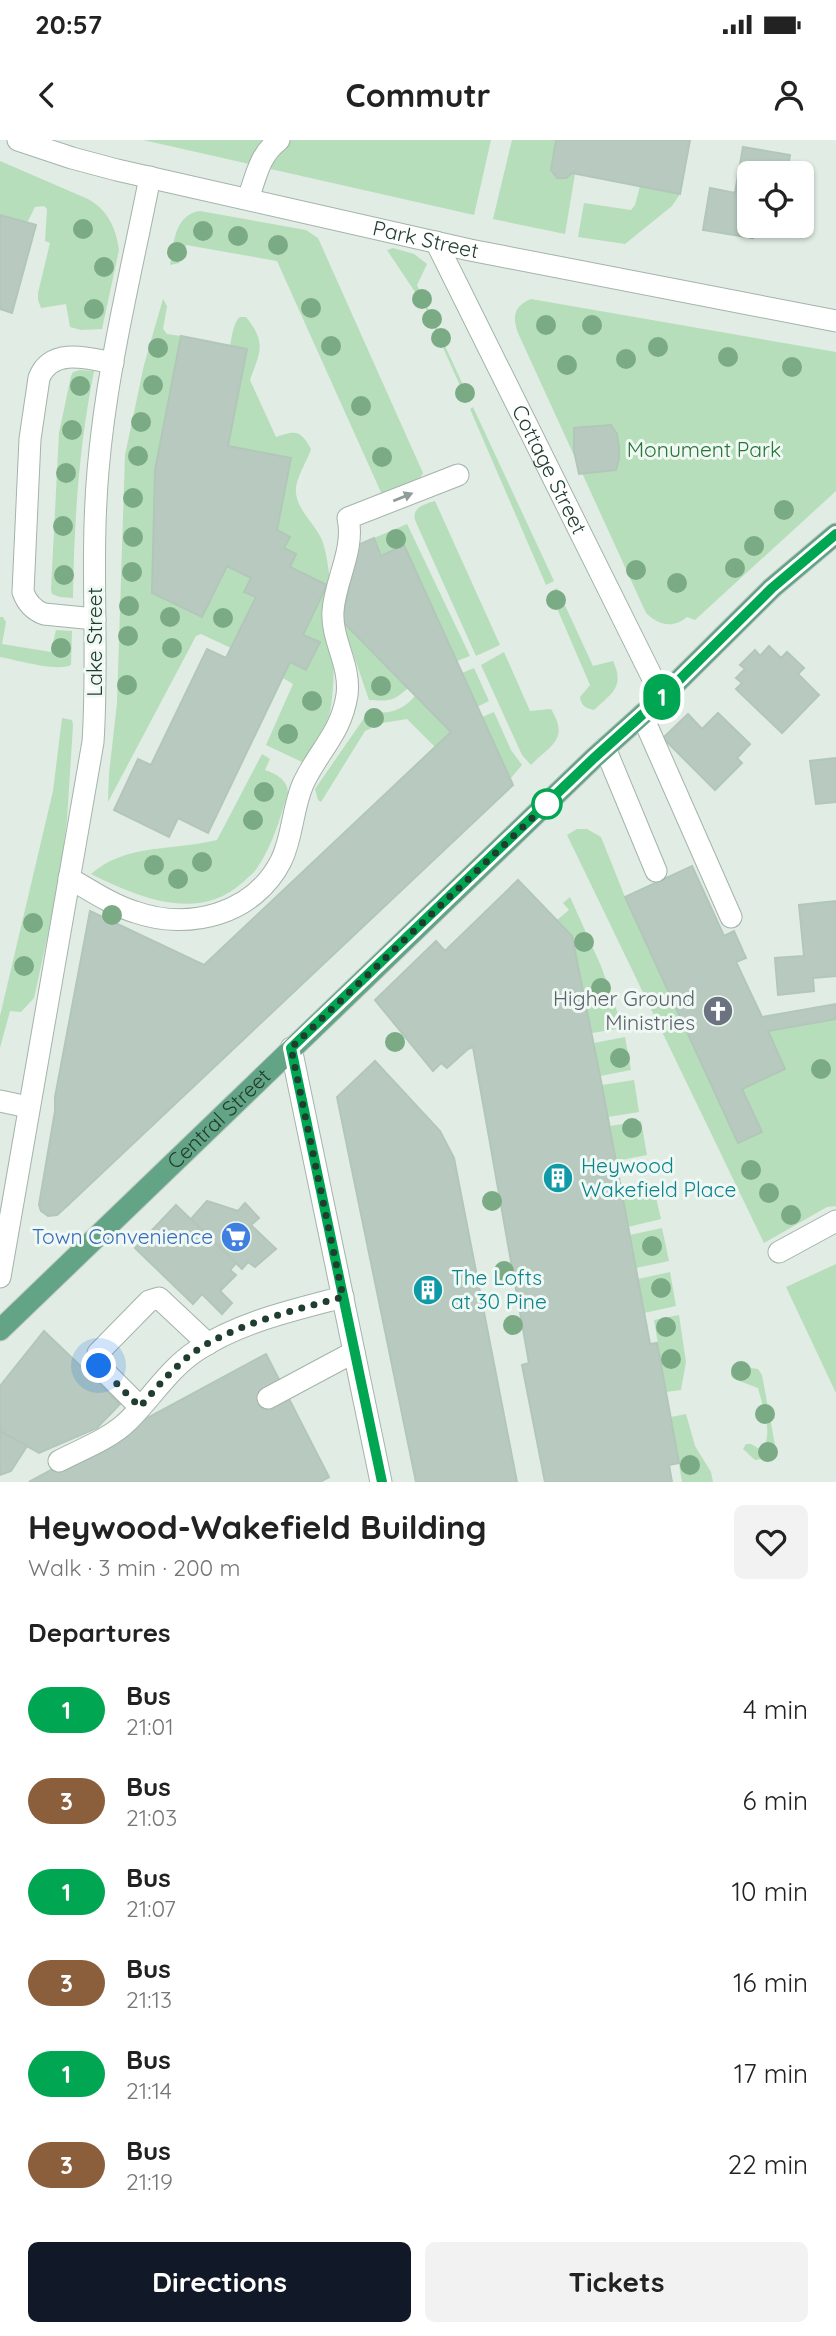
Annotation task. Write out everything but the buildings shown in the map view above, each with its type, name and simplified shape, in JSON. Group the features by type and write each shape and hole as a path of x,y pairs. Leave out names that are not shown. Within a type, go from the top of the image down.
{"main road":[{"name":"Central Street","path":"0,1330 291,1048 605,748 662,697 772,588 834,541"}],"street":[{"name":"Park Street","path":"18,140 72,158 436,242 836,321"},
{"path":"248,200 262,158 279,140"},
{"name":"Lake Street","path":"0,1277 93,742 97,485 102,433 150,177"},
{"name":"Cottage Street","path":"436,242 662,697"},
{"path":"95,619 37,612 26,600 23,592 30,439 39,378 49,363 62,357 113,363"},
{"path":"69,878 135,912 161,918 190,919 224,914 247,901 264,886 283,857 303,783 336,731 344,710 347,694 346,670 333,613 348,546 348,518 458,475"},
{"path":"642,715 732,917"},
{"path":"605,748 656,871"},
{"path":"291,1048 382,1482"},
{"path":"0,1101 28,1107"},
{"path":"779,1252 836,1221"},
{"path":"59,1461 120,1428 174,1369 208,1344 264,1321 343,1297"},
{"path":"140,1407 99,1366 97,1357 149,1301 159,1298 208,1344"},
{"path":"271,1403 356,1359"}],"green space":[{"path":"143,140 491,140 474,215"},
{"path":"512,140 556,140 551,170 557,178 575,174 565,234 493,219"},
{"path":"0,161 88,199 110,220 119,250 102,329 81,330 70,327 66,304 41,308 38,293 50,243 45,241 47,209 44,206 35,207 27,223 0,215"},
{"path":"640,186 680,194 672,206 625,244 578,237 584,203 631,210"},
{"path":"200,211 306,230 318,238 423,473 418,481 384,499 277,261 186,245 179,263 170,265 174,239 180,224 191,214"},
{"path":"393,248 414,254 427,264 417,285 469,398 466,399 425,307 387,250"},
{"path":"163,299 167,306 163,329 167,334 181,336 155,470 152,593 202,617 227,566 251,578 244,592 256,597 231,648 201,634 196,636 108,802 117,703 125,455 144,365"},
{"name":"Monument Park","path":"531,299 836,352 836,491 695,620 687,617 676,623 666,624 646,613 518,333 516,312"},
{"path":"240,317 246,317 257,334 259,355 250,380 276,437 296,433 304,438 311,449 299,477 296,494 300,507 322,540 329,576 334,654 332,701 324,728 302,762 266,745 293,684 283,678 290,662 306,670 320,643 303,635 327,585 290,567 296,554 284,548 290,537 277,530 291,458 228,446 229,356 231,338"},
{"path":"94,371 78,484 73,598 52,594 51,589 59,433 71,376 73,372"},
{"path":"473,407 554,581 546,585 470,409"},
{"path":"435,501 500,645 476,656 415,520 417,509"},
{"path":"407,524 470,656 457,661 404,545 381,556 374,538"},
{"path":"557,588 593,666 613,661 616,670 618,677 615,689 594,710 581,703 580,697 590,685 550,592"},
{"path":"0,617 6,622 2,644 51,652 56,630 72,631 71,665 46,666 0,657"},
{"path":"342,621 408,688 390,700 369,700"},
{"path":"504,652 530,711 551,709 559,728 551,747 531,765 522,755 481,665"},
{"path":"474,668 489,701 477,707 462,673"},
{"path":"415,696 451,732 435,747 407,719 382,723 365,731 321,802 318,800 315,789 369,711 394,711"},
{"path":"494,712 511,750 522,765 510,779 482,717"},
{"path":"62,718 72,720 73,725 67,820 58,889 34,998 21,1012 10,1011 0,1048 0,1016 53,791"},
{"path":"262,754 270,759 265,770 283,780 288,792 276,831 256,870 225,895 206,902 167,902 128,891 91,874 119,857 217,840"},
{"path":"577,829 587,829 601,837 625,897 738,1143 761,1132 742,1089 785,1069 768,1031 836,1019 836,1206 827,1207 764,1243 567,835"},
{"path":"570,897 601,966 623,1028 592,1033 572,936 557,920 569,910 563,903"},
{"path":"625,1037 631,1070 600,1076 594,1043"},
{"path":"634,1080 639,1112 608,1117 602,1085"},
{"path":"641,1121 647,1155 616,1161 610,1126"},
{"path":"654,1189 661,1219 628,1227 623,1195"},
{"path":"662,1228 669,1261 636,1268 630,1235"},
{"path":"836,1264 836,1393 786,1287"},
{"path":"670,1272 676,1306 644,1313 638,1279"},
{"path":"679,1315 686,1362 681,1390 666,1392 654,1320"},
{"path":"737,1366 758,1369 762,1375 775,1445 770,1458 755,1460 743,1449 746,1444 751,1444 761,1450 767,1437 767,1429 758,1388 731,1376 731,1370"},
{"path":"686,1414 695,1446 711,1472 713,1482 682,1482 671,1417"}],"bus line":[{"name":"1","path":"382,1482 291,1048 594,758 662,697 772,588 836,534"}],"place":[{"name":"Higher Ground Ministries","path":"718,1011"},
{"name":"Heywood Wakefield Place","path":"558,1178"},
{"name":"Town Convenience","path":"236,1237"},
{"name":"The Lofts at 30 Pine","path":"428,1290"}],"route":[{"path":"99,1366 140,1407 174,1369 208,1344 291,1311 343,1297 291,1048 547,804"}]}
